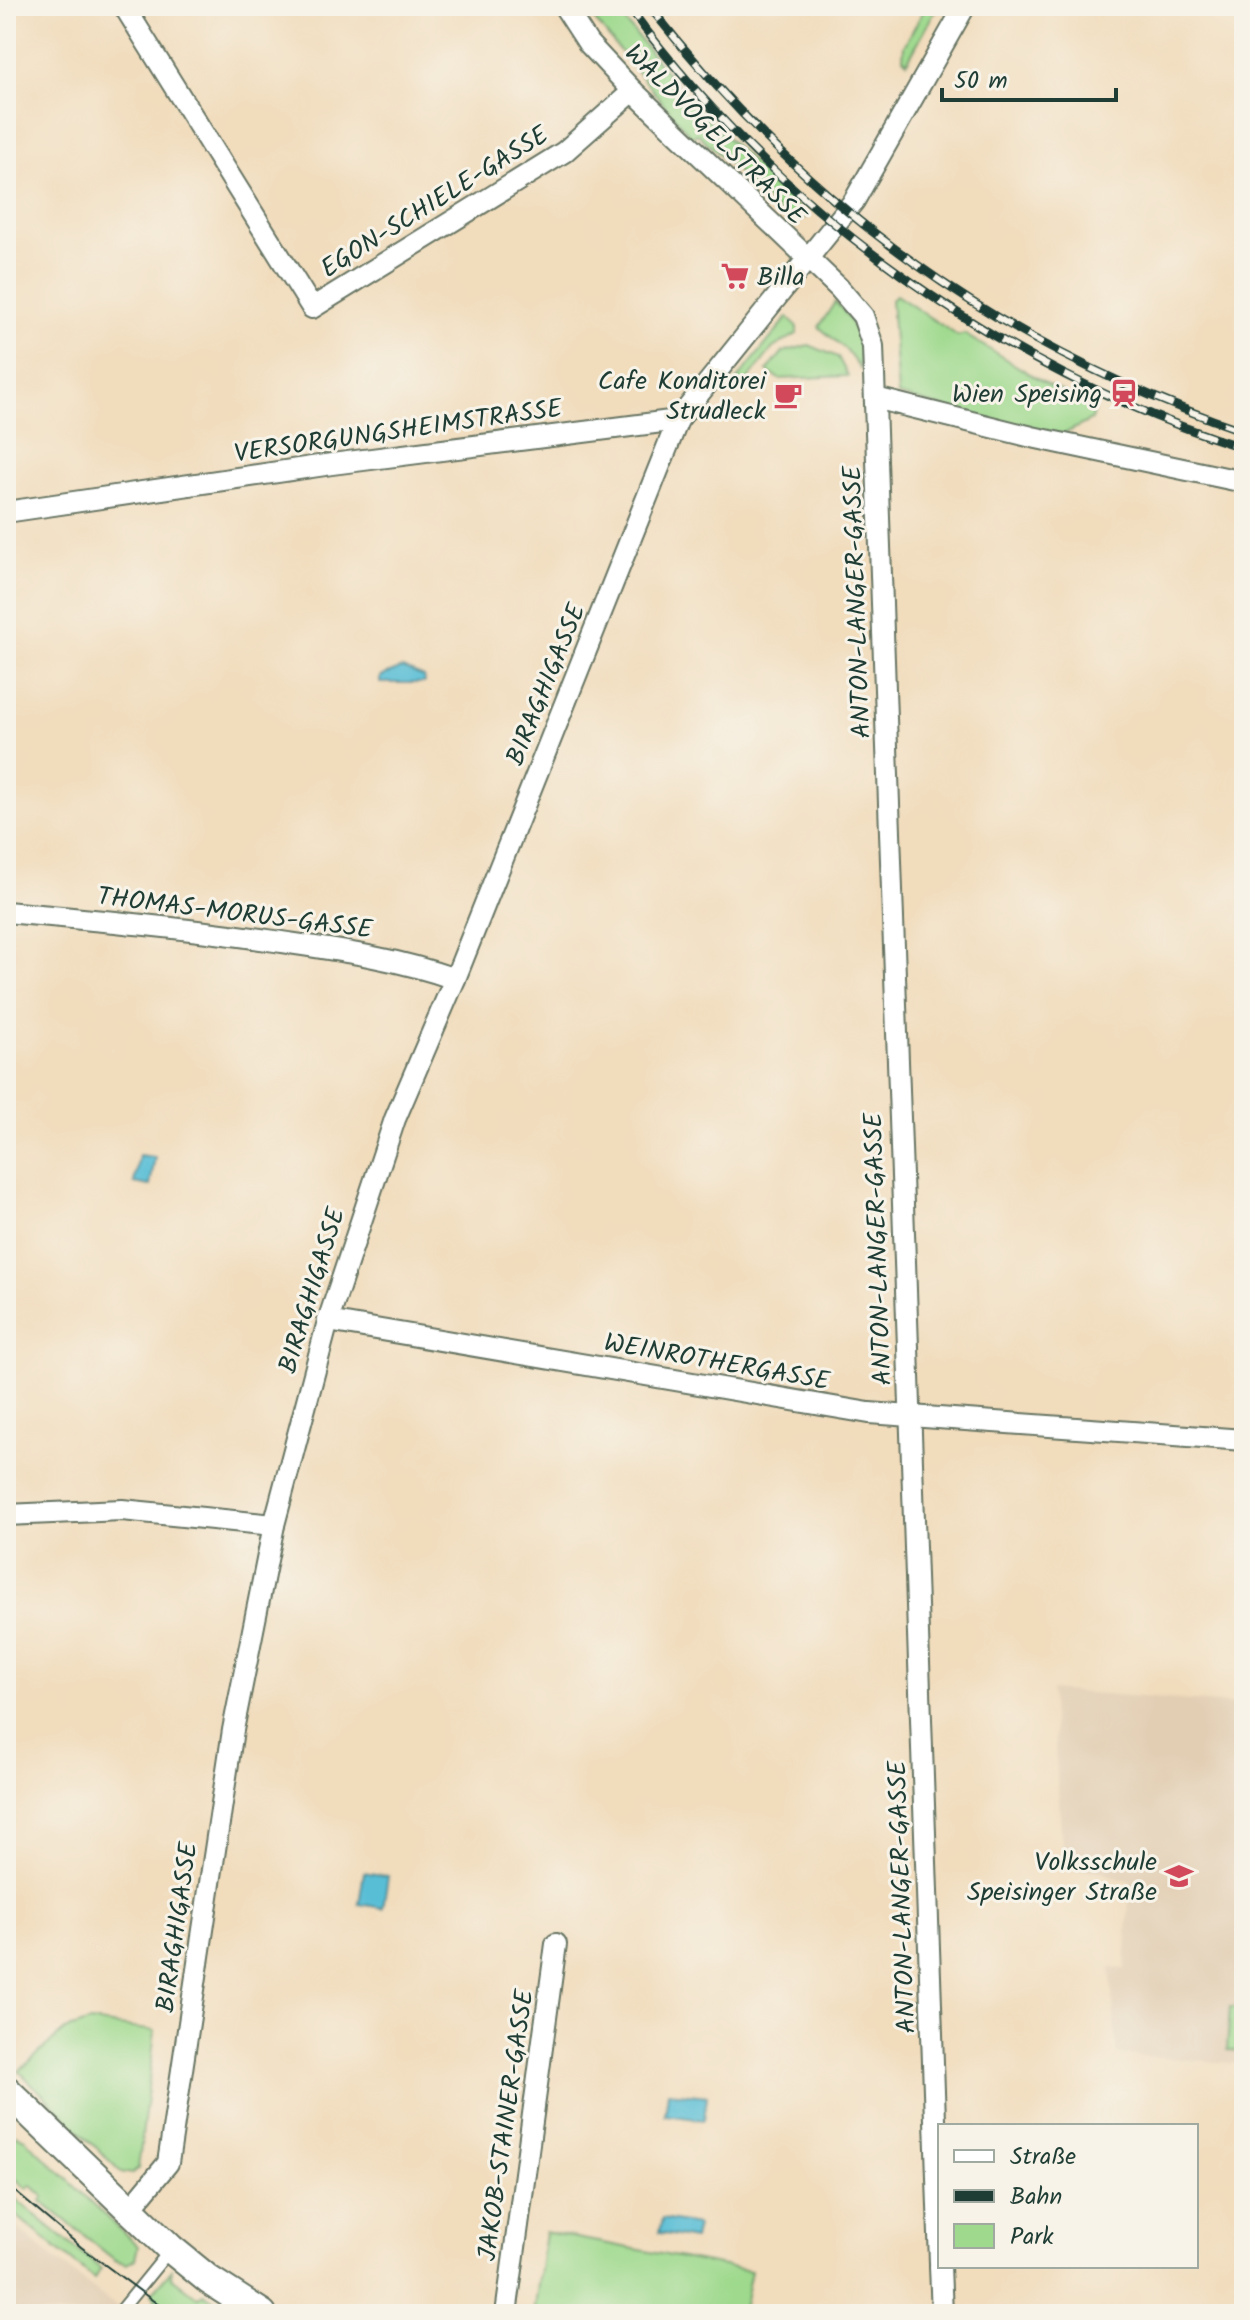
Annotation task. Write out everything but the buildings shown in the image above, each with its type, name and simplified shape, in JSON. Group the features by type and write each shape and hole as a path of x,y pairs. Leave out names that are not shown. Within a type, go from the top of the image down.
{"street":[{"name":"EGON-SCHIELE-GASSE","path":"124,6 312,308 564,152 633,91"},
{"name":"WALDVOGELSTRASSE","path":"564,6 588,43 633,91 806,259"},
{"path":"678,420 854,201 965,6"},
{"name":"ANTON-LANGER-GASSE","path":"806,259 839,288 863,316 873,346 938,2210"},
{"path":"875,398 1032,437 1244,482"},
{"name":"VERSORGUNGSHEIMSTRASSE","path":"6,512 332,464 678,420"},
{"name":"BIRAGHIGASSE","path":"130,2209 168,2163 209,1872 274,1525 328,1321 395,1119 455,979 678,420"},
{"name":"THOMAS-MORUS-GASSE","path":"6,912 186,928 324,948 407,962 455,979"},
{"name":"WEINROTHERGASSE","path":"328,1321 869,1413 1244,1440"},
{"path":"6,1515 122,1510 274,1525"},
{"name":"JAKOB-STAINER-GASSE","path":"506,2314 556,1944"},
{"path":"8,2097 171,2249 209,2280 262,2314"},
{"name":"ANTON-LANGER-GASSE","path":"940,2268 942,2314"}],"lane":[{"path":"118,2314 171,2249"}],"shaded area":[{"name":"Volksschule Speisinger Straße","path":"1051,1690 1244,1705 1244,2064 1117,2054 1110,1968 1125,1969 1130,1882 1098,1871 1064,1870"},
{"path":"6,2218 44,2251 126,2314 6,2314"}],"green space":[{"path":"583,6 613,6 692,104 806,217 792,224 698,134 691,137"},
{"path":"926,6 938,6 907,62 903,58 904,46"},
{"path":"896,295 958,336 964,334 1050,386 1095,407 1091,420 1064,434 1032,431 898,395 891,300"},
{"path":"835,302 855,332 860,351 860,369 845,349 819,327"},
{"path":"788,317 797,327 797,334 773,348 744,385 737,380"},
{"path":"809,345 838,357 848,376 779,379 767,371 783,352"},
{"path":"1230,2007 1244,2008 1244,2051 1227,2050"},
{"path":"90,2022 155,2031 138,2169 132,2174 121,2172 19,2071 65,2030"},
{"path":"11,2132 25,2139 138,2246 135,2259 127,2264 115,2260 41,2201 44,2197 31,2185 27,2189 6,2170 6,2133"},
{"path":"6,2191 101,2269 94,2279 6,2207"},
{"path":"545,2232 751,2271 742,2314 534,2314"},
{"path":"172,2269 171,2276 198,2297 203,2293 237,2314 145,2314 156,2299 151,2294"}],"water":[{"path":"402,668 424,677 424,683 380,683 380,677"},
{"path":"139,1155 155,1157 150,1186 134,1183"},
{"path":"364,1872 388,1876 383,1908 359,1904"},
{"path":"668,2092 707,2096 704,2120 665,2115"},
{"path":"662,2219 697,2225 694,2239 659,2233"}],"tram line":[{"path":"6,2184 81,2247 171,2314"}],"railway":[{"path":"628,6 687,80 753,150 825,215 902,275 982,329 1067,376 1154,416 1244,448"},
{"path":"649,6 710,79 775,146 843,207 915,263 990,313 1070,358 1155,397 1244,431"}],"place":[{"name":"Billa","path":"735,276"},
{"name":"Wien Speising","path":"1124,393"},
{"name":"Cafe Konditorei Strudleck","path":"788,395"},
{"name":"Volksschule Speisinger Straße","path":"1179,1876"}]}
